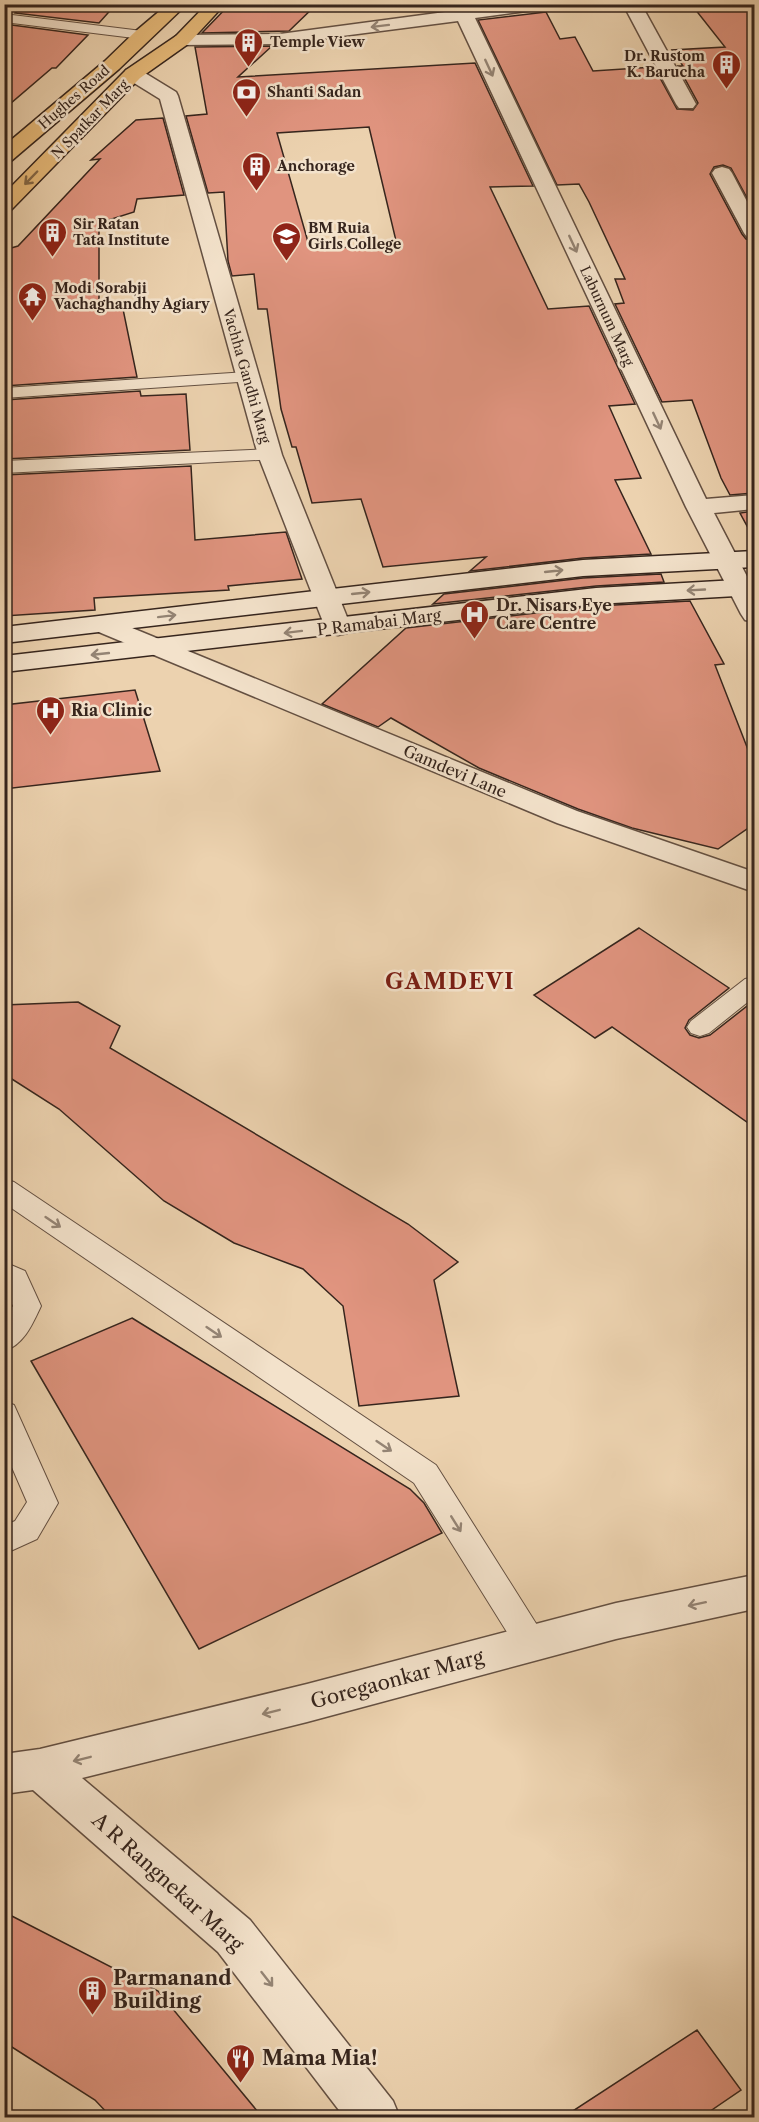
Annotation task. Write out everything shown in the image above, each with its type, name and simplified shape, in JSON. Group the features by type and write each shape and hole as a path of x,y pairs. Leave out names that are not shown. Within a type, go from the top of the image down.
{"main road":[{"name":"Hughes Road","path":"4,157 112,65 142,35 179,4"},
{"name":"N Spatkar Marg","path":"4,206 133,74 182,39 217,4"},
{"path":"142,35 182,39"}],"street":[{"path":"182,39 280,39 472,10 542,4"},
{"path":"632,4 686,104"},
{"name":"Laburnum Marg","path":"472,10 698,507 727,561 748,587 754,614"},
{"path":"321,34 348,12"},
{"name":"Vachha Gandhi Marg","path":"133,74 169,96 270,455 324,597 338,627"},
{"path":"722,174 754,233"},
{"path":"698,507 754,502"},
{"name":"P Ramabai Marg","path":"4,635 583,568 754,559"},
{"path":"583,568 596,596"},
{"name":"P Ramabai Marg","path":"4,664 160,648 596,596 748,587"},
{"path":"395,590 408,618"},
{"name":"Gamdevi Lane","path":"103,624 567,817 754,882"},
{"name":"Goregaonkar Marg","path":"22,1772 307,1703 616,1621 754,1592"},
{"name":"A R Rangnekar Marg","path":"22,1772 234,1936 364,2114"}],"lane":[{"path":"4,11 11,4"},
{"path":"4,18 142,35"},
{"path":"4,393 247,377"},
{"path":"4,467 270,455"},
{"path":"700,1028 754,986"},
{"path":"4,1189 425,1474 531,1643"},
{"path":"4,1272 15,1279 27,1306 19,1322 4,1340"},
{"path":"4,1413 43,1503 26,1530 4,1541"}],"building":[{"path":"24,4 116,4 99,23 15,13"},
{"path":"230,4 317,4 289,31 202,33"},
{"path":"691,4 754,4 754,211 731,168 723,165 714,167 710,174 742,234 746,239 754,241 754,493 730,495 721,478 692,400 662,402 615,304 624,303 615,279 625,279 589,202 579,184 557,185 478,20 546,12 560,39 575,37 593,71 654,67 677,109 693,110 698,103 678,66 683,66 672,50 725,47"},
{"path":"4,24 88,35 56,68 52,68 4,109"},
{"path":"272,46 238,77 475,63 533,186 490,187 548,309 589,306 635,404 609,406 641,478 615,480 651,554 583,558 470,571 486,557 383,567 361,499 312,503 296,447 292,447 281,409 267,309 258,309 254,274 232,276 228,261 224,192 208,193 186,116 207,114 195,47","holes":["369,127 397,245 310,249 277,133"]},
{"path":"163,118 184,195 137,199 134,212 99,223 99,311 123,309 137,377 4,386 4,250 18,246 100,159 91,160 136,120"},
{"path":"140,391 141,396 186,394 190,450 4,459 4,400"},
{"path":"191,466 195,540 286,532 302,579 228,586 229,590 94,598 95,610 4,616 4,475"},
{"path":"754,511 754,539 740,513"},
{"path":"661,574 664,582 596,586 433,604 444,594 583,578"},
{"path":"690,601 724,664 715,665 754,765 754,824 718,849 632,828 578,809 479,768 391,718 378,727 322,704 406,628 596,606"},
{"path":"135,690 160,771 4,789 4,705"},
{"path":"639,928 729,988 689,1020 685,1028 690,1035 699,1038 710,1035 751,1003 754,1005 754,1127 612,1027 595,1038 534,995"},
{"path":"78,1002 120,1026 110,1048 408,1224 458,1262 434,1280 459,1396 359,1406 343,1306 303,1269 234,1243 164,1201 59,1109 4,1074 4,1005"},
{"path":"132,1318 410,1489 424,1503 442,1533 199,1649 31,1361"},
{"name":"Parmanand Building","path":"4,1912 158,1991 263,2118 112,2118 95,2100 4,2042"},
{"path":"697,2030 741,2090 700,2118 562,2118"}],"place":[{"name":"Temple View","path":"249,68"},
{"name":"Dr. Rustom K. Barucha","path":"726,90"},
{"name":"Shanti Sadan","path":"246,118"},
{"name":"Anchorage","path":"256,192"},
{"name":"Sir Ratan Tata Institute","path":"52,258"},
{"name":"BM Ruia Girls College","path":"287,262"},
{"name":"Modi Sorabji Vachaghandhy Agiary","path":"33,322"},
{"name":"Dr. Nisars Eye Care Centre","path":"475,640"},
{"name":"Ria Clinic","path":"50,736"},
{"name":"Parmanand Building","path":"92,2016"},
{"name":"Mama Mia!","path":"241,2084"}],"district":[{"name":"GAMDEVI","path":"450,981"}]}
